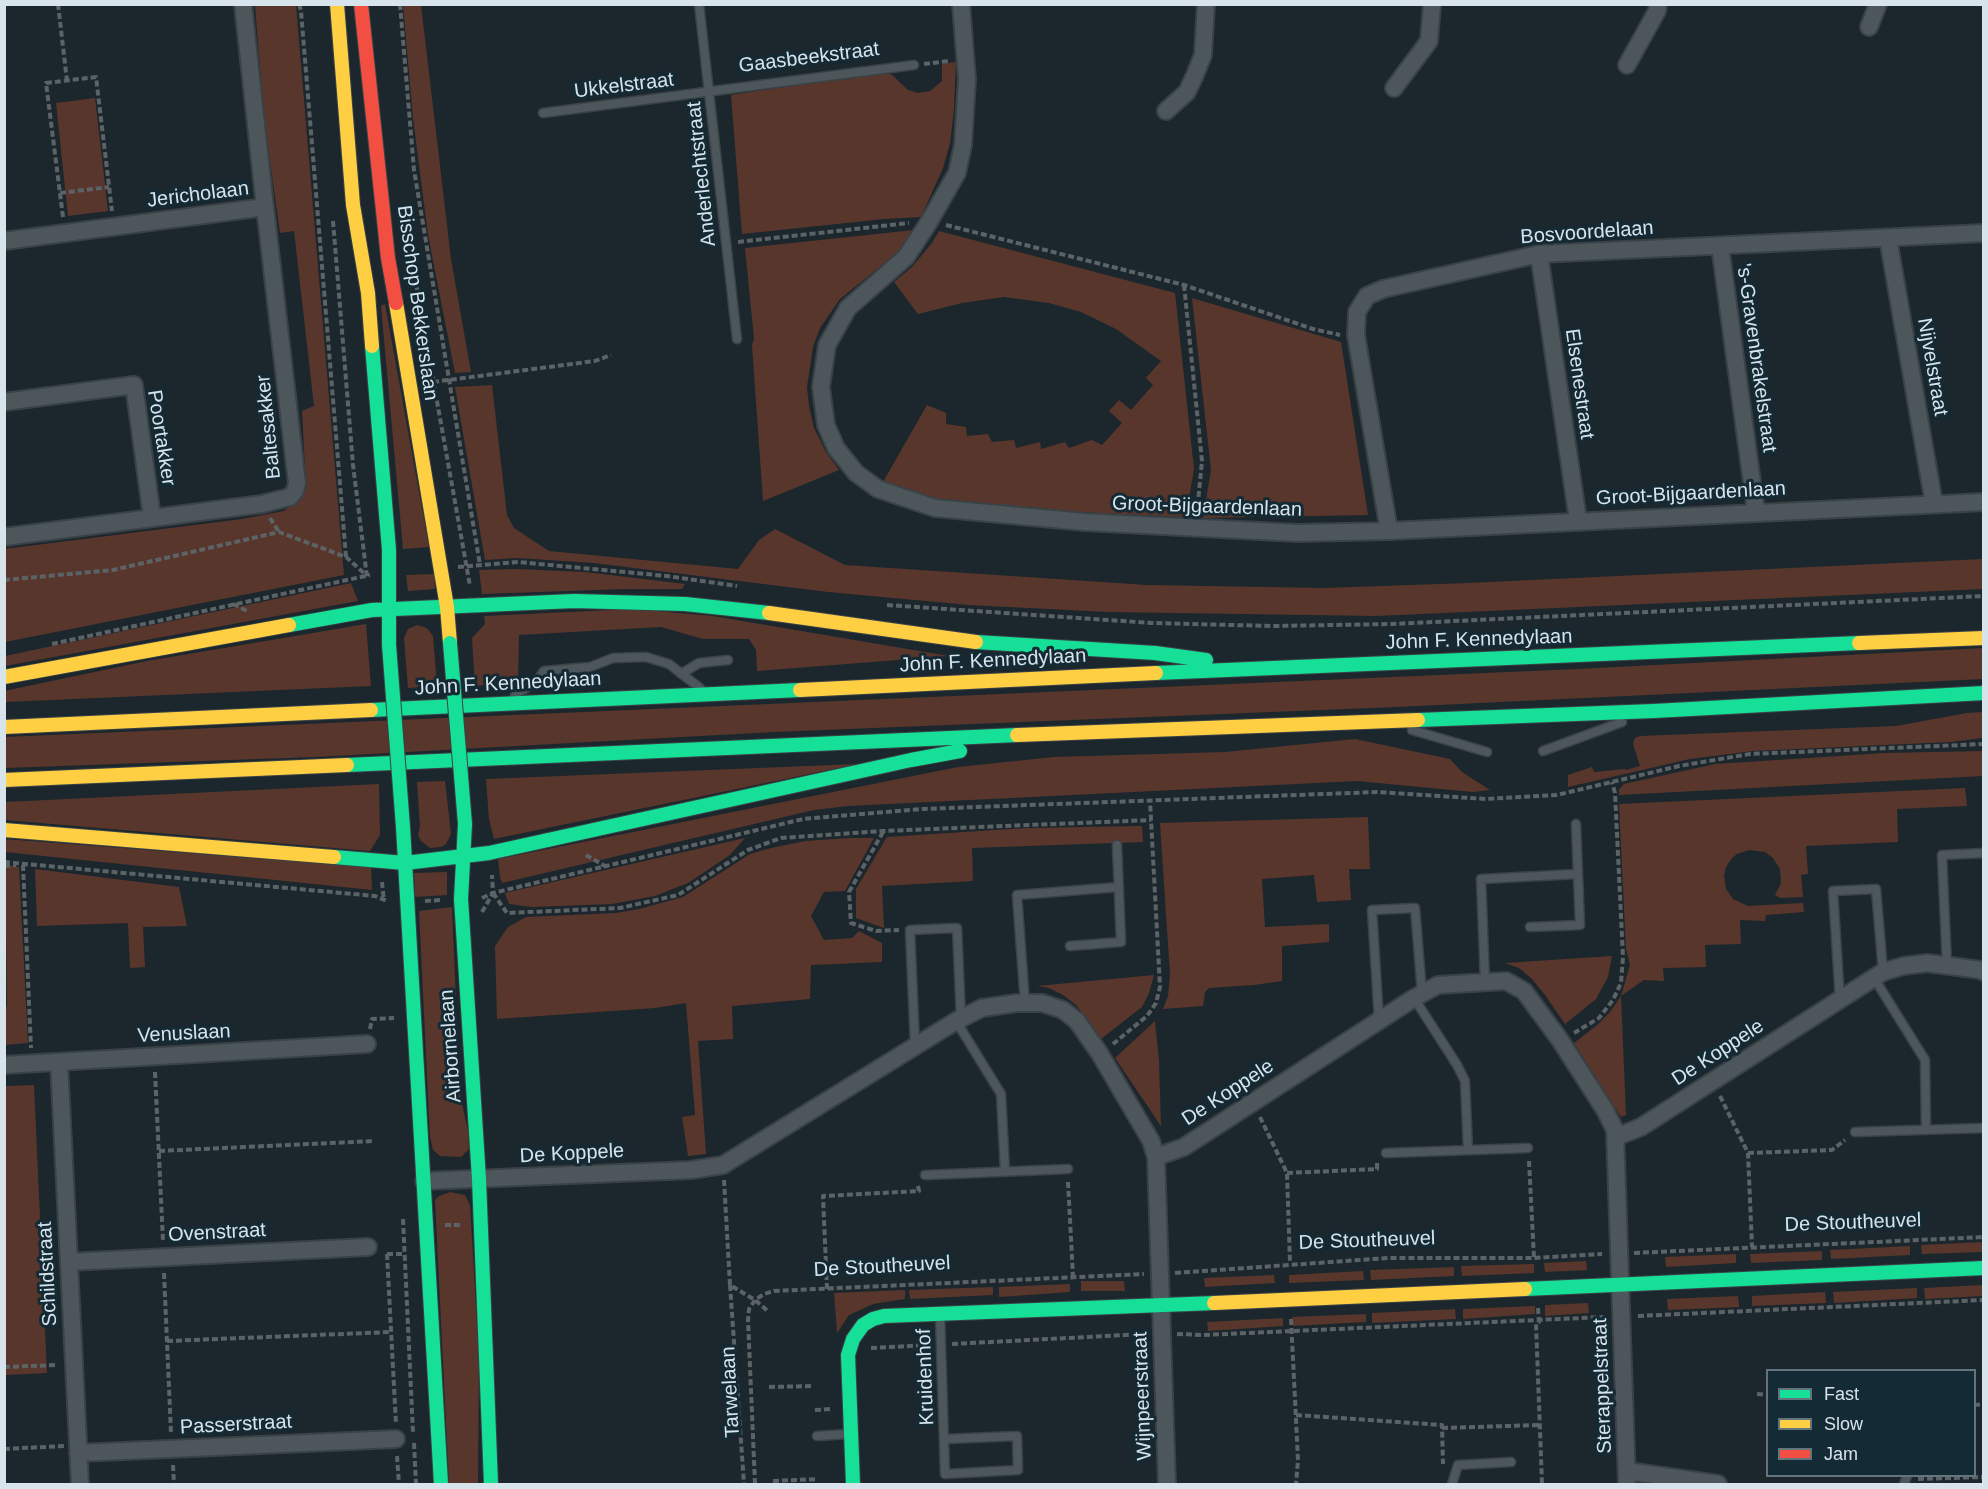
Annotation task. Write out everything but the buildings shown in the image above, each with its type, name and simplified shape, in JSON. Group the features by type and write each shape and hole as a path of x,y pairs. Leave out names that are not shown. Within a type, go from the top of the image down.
{"main road":[{"path":"337,4 353,205 369,293 390,573 390,609"},
{"name":"Bisschop Bekkerslaan","path":"361,4 388,258 447,607"},
{"path":"4,677 372,610 574,601 685,604 812,618 981,643 1074,650 1155,652 1268,668"},
{"name":"Airbornelaan","path":"447,607 465,824 461,899 479,1179 491,1485"},
{"name":"Airbornelaan","path":"390,609 389,645 403,827 441,1485"},
{"name":"John F. Kennedylaan","path":"4,727 1268,668 1983,638"},
{"path":"4,780 1057,734 1653,711 1983,693"},
{"path":"4,830 405,864 465,857 911,760 1057,734"},
{"path":"853,1485 848,1356 853,1339 859,1330 868,1322 884,1316 1983,1268"}],"street":[{"name":"Jericholaan","path":"4,242 265,207 243,4"},
{"path":"961,4 966,59"},
{"path":"1166,111 1187,92 1196,75 1203,55 1206,4"},
{"path":"1394,88 1429,41 1432,4"},
{"path":"1628,65 1657,11 1658,4"},
{"path":"1869,27 1878,4"},
{"name":"Groot-Bijgaardenlaan","path":"966,59 963,145 957,172 906,257 848,308 827,345 820,387 826,425 836,448 856,472 878,489 935,508 1085,522 1298,533 1389,531 1983,502"},
{"name":"Baltesakker","path":"4,537 262,504 290,497 295,491 297,483 265,207"},
{"name":"Bosvoordelaan","path":"1389,531 1356,335 1357,312 1367,296 1383,289 1539,254 1983,233"},
{"name":"Nijvelstraat","path":"1888,238 1934,504"},
{"name":"'s-Gravenbrakelstraat","path":"1720,246 1756,512"},
{"name":"Elsenestraat","path":"1539,254 1578,520"},
{"name":"Poortakker","path":"4,402 134,385 152,517"},
{"name":"De Koppele","path":"1616,1137 1641,1127 1878,975 1904,966 1927,963 1983,972"},
{"name":"De Koppele","path":"1156,1157 1184,1147 1418,995 1438,985 1506,981 1524,991 1560,1040 1612,1123 1616,1137 1621,1285"},
{"name":"De Koppele","path":"424,1181 691,1170 723,1165 959,1019 982,1008 1042,1003 1063,1010 1077,1022 1100,1054 1151,1141 1156,1157 1161,1305"},
{"name":"Venuslaan","path":"4,1065 367,1044"},
{"name":"Schildstraat","path":"59,1062 80,1485"},
{"name":"Ovenstraat","path":"69,1262 368,1247"},
{"name":"Sterappelstraat","path":"1621,1285 1627,1478"},
{"name":"Wijnpeerstraat","path":"1161,1305 1167,1485"},
{"name":"Passerstraat","path":"78,1449 396,1439"},
{"path":"1627,1478 1718,1485"}],"lane":[{"name":"Anderlechtstraat","path":"699,4 737,339"},
{"name":"Gaasbeekstraat","path":"709,92 914,65"},
{"name":"Ukkelstraat","path":"543,113 709,92"},
{"path":"493,704 518,694 537,681 544,670 590,667 613,658 646,657 669,664 708,694"},
{"path":"681,674 699,663 728,660"},
{"path":"1543,750 1653,711"},
{"path":"1382,721 1487,752"},
{"path":"1530,927 1580,925 1576,824"},
{"path":"1070,946 1121,942 1117,845"},
{"path":"1947,965 1942,855 1983,853"},
{"path":"1485,982 1481,879 1577,874"},
{"path":"1025,1003 1017,895 1119,887"},
{"path":"1840,1000 1833,891 1876,889 1878,975 1925,1060 1926,1130"},
{"path":"1379,1020 1372,910 1415,908 1418,995 1465,1081 1468,1150"},
{"path":"915,1046 910,930 957,928 959,1019 1001,1094 1005,1172"},
{"path":"1855,1132 1983,1128"},
{"path":"1386,1153 1528,1148"},
{"path":"925,1174 1068,1169"},
{"name":"Kruidenhof","path":"940,1314 945,1474 1018,1470 1017,1436 945,1439"},
{"path":"817,1436 851,1434"},
{"path":"1452,1485 1458,1465 1511,1462"}],"path":[{"path":"58,4 67,81"},
{"path":"299,4 346,557"},
{"path":"400,4 414,170 480,565 518,562 667,576 746,587"},
{"path":"914,65 966,59"},
{"path":"65,234 46,83 96,77 114,227"},
{"path":"60,193 109,188"},
{"path":"333,216 353,465 366,576"},
{"path":"726,243 929,222 1184,285 1313,329 1338,335 1356,335"},
{"path":"1184,285 1202,461 1195,528"},
{"path":"433,382 595,361 611,354"},
{"name":"Bisschop Bekkerslaan","path":"428,359 466,566 480,565"},
{"path":"4,580 113,570 279,532 346,557 366,576"},
{"path":"50,644 366,576 390,573"},
{"name":"John F. Kennedylaan","path":"884,605 1152,623 1272,626 1392,624 1983,596"},
{"path":"461,899 482,898 493,893 803,819 922,809 1377,792 1498,798 1557,795 1679,766 1750,754 1983,744"},
{"path":"1560,1040 1599,1018 1613,1000 1621,983 1622,946 1615,793 1612,782"},
{"path":"1100,1054 1128,1034 1147,1016 1156,1003 1160,987 1150,801"},
{"path":"493,893 507,913 620,908 678,895 748,850 781,838 883,831 1151,820"},
{"path":"883,831 849,892 851,923 876,931 910,930"},
{"path":"4,864 375,896 383,900"},
{"path":"25,865 32,1064"},
{"path":"372,1019 394,1018"},
{"path":"1713,1082 1748,1153 1752,1247"},
{"path":"1253,1102 1287,1173 1290,1263"},
{"path":"1748,1153 1832,1150 1855,1132"},
{"path":"159,1151 374,1141"},
{"path":"1528,1148 1534,1258"},
{"path":"1287,1173 1377,1169 1377,1162 1386,1153"},
{"path":"723,1165 744,1485"},
{"path":"1068,1169 1073,1276"},
{"path":"827,1289 823,1196 919,1191 918,1184 922,1184 925,1174"},
{"path":"403,1215 416,1485"},
{"path":"403,1226 480,1224"},
{"name":"De Stoutheuvel","path":"755,1300 769,1292 1073,1276 1160,1274 1290,1263 1388,1258 1534,1258 1983,1237"},
{"path":"387,1254 399,1485"},
{"path":"730,1285 755,1300 769,1312"},
{"path":"1538,1289 1539,1319 1536,1324 1542,1485"},
{"name":"Tarwelaan","path":"755,1300 749,1309 748,1320 755,1485"},
{"path":"1290,1300 1298,1460 1296,1485"},
{"path":"866,1348 1983,1300"},
{"path":"167,1341 391,1332"},
{"path":"4,1367 74,1364"},
{"path":"769,1387 814,1386"},
{"path":"1757,1394 1766,1395"},
{"path":"1296,1415 1442,1425 1443,1465 1458,1465"},
{"path":"1442,1428 1539,1425"},
{"path":"4,1449 78,1449"},
{"path":"1906,1480 1983,1477 1983,1480"},
{"path":"773,1481 818,1479"}],"shaded area":[{"path":"255,5 296,5 344,575 5,642 4,549 242,519 284,511 300,498 306,488 302,411 314,406 294,231 280,233 264,118"},
{"path":"403,5 421,5 451,259 471,372 455,373 428,235 413,118"},
{"path":"956,62 950,143 943,168 921,217 742,234 731,95 884,72 892,75 908,90 918,93 930,91 942,81 942,64"},
{"path":"95,98 108,211 68,216 56,103"},
{"path":"914,230 897,253 840,299 820,328 813,347 807,387 809,406 814,428 826,452 839,470 763,501 752,345 754,339 745,248"},
{"path":"939,231 1175,293 1194,469 1186,517 1078,512 915,497 883,482 927,405 946,413 946,424 966,427 967,436 988,434 992,442 1014,440 1016,448 1040,442 1041,449 1065,442 1069,448 1092,440 1102,445 1122,423 1109,411 1119,400 1131,410 1153,385 1146,378 1161,361 1116,329 1081,312 1049,303 1004,297 962,303 918,314 894,282 912,267"},
{"path":"1192,298 1341,342 1368,515 1203,518 1211,470"},
{"path":"385,304 429,547 403,549 381,306"},
{"path":"492,385 507,515 514,528 549,551 738,569 759,540 775,529 845,565 1147,585 1325,588 1983,559 1983,589 1376,616 1108,612 969,605 828,592 594,563 517,558 485,560 455,387"},
{"path":"479,570 585,572 685,584 682,589 482,594"},
{"path":"434,574 435,589 408,591 406,575"},
{"path":"351,583 358,601 5,666 5,656"},
{"path":"633,609 713,616 949,656 757,671 756,650 749,639 703,639 661,627 519,635 518,682 475,686 472,638 485,624 484,616"},
{"path":"366,624 371,686 5,702 4,691 147,661"},
{"path":"417,625 427,628 433,636 437,686 408,688 404,638 408,629"},
{"path":"1983,648 1983,679 1396,707 774,732 315,757 5,768 5,737 1578,669"},
{"path":"1983,712 1983,738 1950,742 1753,751 1690,759 1568,787 1568,775 1592,767 1594,772 1626,770 1640,766 1633,744 1635,738 1640,736 1896,726"},
{"path":"1355,739 1450,759 1462,772 1490,790 1473,792 1357,781 848,806 814,810 502,883 500,877 498,859 958,767 1054,757 1225,752"},
{"path":"1983,751 1983,776 1619,795 1619,789 1624,784 1715,764 1885,753"},
{"path":"858,764 494,839 489,819 486,779"},
{"path":"445,781 451,834 446,844 430,848 421,841 418,835 420,826 417,782"},
{"path":"379,784 380,835 370,851 5,820 5,802"},
{"path":"1965,788 1967,806 1897,809 1898,842 1806,846 1808,874 1801,875 1803,897 1780,898 1775,895 1781,883 1780,869 1773,858 1765,852 1749,850 1737,854 1726,867 1724,876 1726,889 1733,899 1748,906 1803,903 1804,912 1766,915 1765,921 1740,920 1741,944 1705,945 1706,967 1663,968 1664,981 1644,980 1621,996 1630,965 1626,949 1619,804"},
{"path":"1368,817 1370,869 1349,869 1351,900 1317,902 1314,875 1262,879 1265,927 1329,924 1329,942 1282,946 1282,981 1209,988 1205,992 1203,1006 1163,1009 1168,996 1170,974 1160,823"},
{"path":"1142,826 1143,842 972,848 973,881 882,886 884,928 856,918 856,889 887,837 1026,828"},
{"path":"745,838 730,855 688,883 655,896 612,904 532,907 509,904 505,893"},
{"path":"874,838 845,891 824,892 811,916 824,940 852,938 859,931 882,943 882,962 811,965 810,999 732,1006 733,1039 698,1041 706,1154 688,1156 682,1117 695,1115 686,1003 655,1008 497,1019 495,946 508,927 526,917 616,913 639,909 683,897 750,854 805,841"},
{"path":"4,839 371,867 372,890 5,852"},
{"path":"5,865 19,867 28,1043 5,1045 5,1007 7,1007"},
{"path":"35,869 179,887 187,926 143,927 145,967 130,968 128,923 37,926"},
{"path":"447,872 447,895 415,897 414,873"},
{"path":"452,907 460,1094 468,1131 469,1149 461,1157 440,1156 433,1150 430,1137 419,911"},
{"path":"1612,956 1608,977 1596,999 1565,1024 1532,979 1519,968 1505,963"},
{"path":"1154,975 1142,1007 1101,1039 1076,1005 1049,988 1037,986"},
{"path":"1621,996 1626,1115 1621,1117 1574,1043 1610,1012"},
{"path":"1155,1021 1159,1061 1161,1126 1115,1058"},
{"path":"34,1085 47,1373 5,1375 5,1086"},
{"path":"450,1192 465,1195 470,1205 479,1358 478,1484 449,1484 435,1200"},
{"path":"1983,1242 1983,1252 1922,1254 1921,1245"},
{"path":"1910,1246 1910,1255 1831,1259 1830,1250"},
{"path":"1822,1251 1822,1260 1751,1263 1750,1254"},
{"path":"1736,1254 1736,1263 1666,1267 1665,1257"},
{"path":"1586,1261 1587,1270 1545,1272 1544,1263"},
{"path":"1534,1264 1534,1273 1462,1276 1461,1266"},
{"path":"1454,1267 1454,1276 1371,1280 1370,1270"},
{"path":"1363,1271 1364,1280 1289,1283 1289,1275"},
{"path":"1274,1275 1275,1283 1205,1287 1204,1278"},
{"path":"1081,1281 1124,1281 1125,1291 1081,1291"},
{"path":"1070,1284 1070,1292 999,1297 999,1287"},
{"path":"1983,1285 1983,1296 1925,1299 1924,1288"},
{"path":"993,1287 993,1295 910,1299 909,1290"},
{"path":"1917,1288 1917,1298 1834,1303 1833,1292"},
{"path":"905,1290 905,1299 873,1304 849,1315 837,1333 834,1293"},
{"path":"1825,1292 1826,1303 1752,1306 1752,1296"},
{"path":"1738,1296 1739,1307 1668,1310 1667,1299"},
{"path":"1588,1303 1589,1313 1545,1316 1545,1305"},
{"path":"1535,1306 1535,1314 1463,1319 1463,1309"},
{"path":"1455,1309 1456,1319 1372,1323 1372,1313"},
{"path":"1366,1314 1366,1322 1293,1326 1292,1317"},
{"path":"1283,1318 1283,1326 1208,1331 1207,1322"}],"traffic: fast":[{"path":"372,346 389,550 389,645"},
{"path":"289,625 372,610 574,601 685,604 769,613"},
{"path":"976,642 1155,653 1206,660"},
{"path":"450,643 465,824"},
{"path":"1156,673 1859,643"},
{"path":"389,645 403,827"},
{"path":"371,710 800,690"},
{"path":"1418,720 1654,711 1984,693"},
{"path":"347,765 1017,735"},
{"path":"334,857 405,863 489,853 960,751"},
{"path":"465,824 461,899 479,1179 491,1484"},
{"path":"403,827 441,1484"},
{"path":"1525,1289 1984,1268"},
{"path":"853,1484 848,1355 853,1339 863,1325 873,1319 884,1316 1214,1303"}],"traffic: slow":[{"path":"337,4 353,205 368,293 372,346"},
{"path":"396,303 447,607 450,643"},
{"path":"769,613 976,642"},
{"path":"4,677 289,625"},
{"path":"1859,643 1984,638"},
{"path":"800,690 1156,673"},
{"path":"4,727 371,710"},
{"path":"1017,735 1418,720"},
{"path":"4,780 347,765"},
{"path":"4,830 334,857"},
{"path":"1214,1303 1525,1289"}],"traffic: jam":[{"path":"361,4 388,258 396,303"}]}
